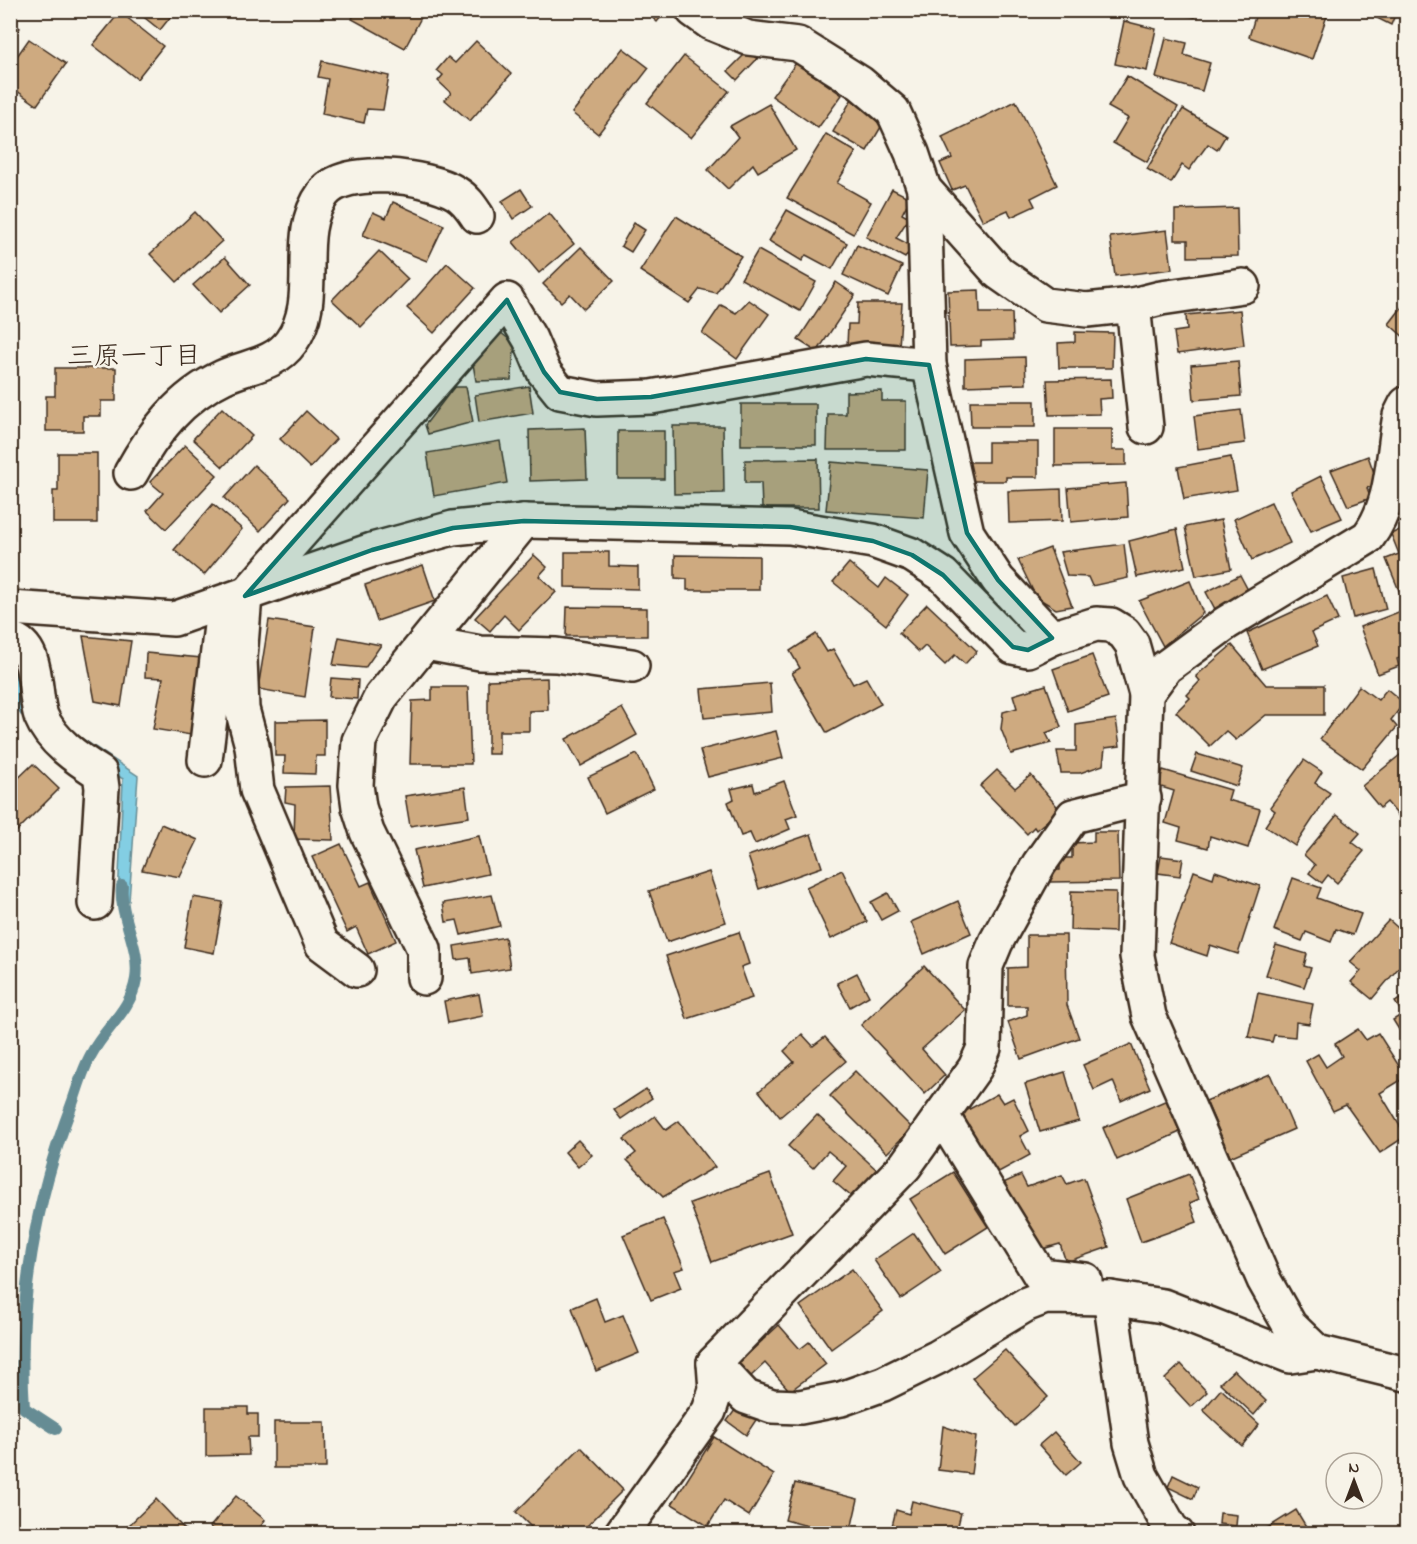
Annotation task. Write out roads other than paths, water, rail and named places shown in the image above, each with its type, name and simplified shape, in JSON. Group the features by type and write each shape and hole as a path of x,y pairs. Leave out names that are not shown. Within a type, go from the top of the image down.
{"street":[{"path":"693,10 711,23 748,38 798,44 860,83 893,111 912,153 924,189 929,364 967,533 998,580 1052,638"},
{"path":"130,473 149,441 172,413 196,392 224,376 275,357 291,343 301,321 308,291 311,215 324,192 345,178 379,176 423,180 455,192 468,201 477,216"},
{"path":"924,189 999,273 1045,305 1087,310 1133,305 1161,298 1243,286"},
{"path":"205,760 234,600 507,300 530,339 544,372 560,392 597,399 651,397 866,359 929,364"},
{"path":"1133,305 1146,427"},
{"path":"1146,694 1166,667 1227,623 1368,537 1381,521 1387,505 1400,416 1407,404"},
{"path":"424,978 424,949 367,832 356,785 359,741 381,697 524,521"},
{"path":"10,608 174,619 234,600 372,550 453,528 524,521 790,527 873,541 912,555 943,574 1012,647 1028,650 1052,638 1096,624 1111,625 1124,633 1132,644 1146,694 1137,956 1149,1016 1264,1280 1290,1326 1317,1352"},
{"path":"234,600 243,709 252,746 257,790 322,944 357,970"},
{"path":"10,639 25,647 31,663 41,716 55,738 80,760 100,773 102,788 95,903"},
{"path":"426,643 480,653 556,655 632,666"},
{"path":"621,1533 709,1411 716,1390 714,1363 905,1166 975,1068 984,1048 986,966 996,942 1039,864 1074,816 1144,798"},
{"path":"942,1116 1040,1275 1126,1285 1163,1306 1290,1356 1317,1352 1407,1374"},
{"path":"714,1363 746,1397 772,1406 800,1407 841,1399 883,1384 938,1357 1027,1304 1045,1297 1110,1298 1163,1306"},
{"path":"1110,1298 1131,1443 1141,1476 1170,1529 1177,1533"}],"water":[{"path":"10,649 31,704 138,776 129,901 118,900 123,779 21,715 11,700"}],"waterway":[{"path":"56,1429 24,1408 23,1331 26,1292 39,1215 59,1140 89,1059 124,1009 136,979 136,955 124,909 122,886"}],"district":[{"name":"三原一丁目","path":"134,355"}]}
